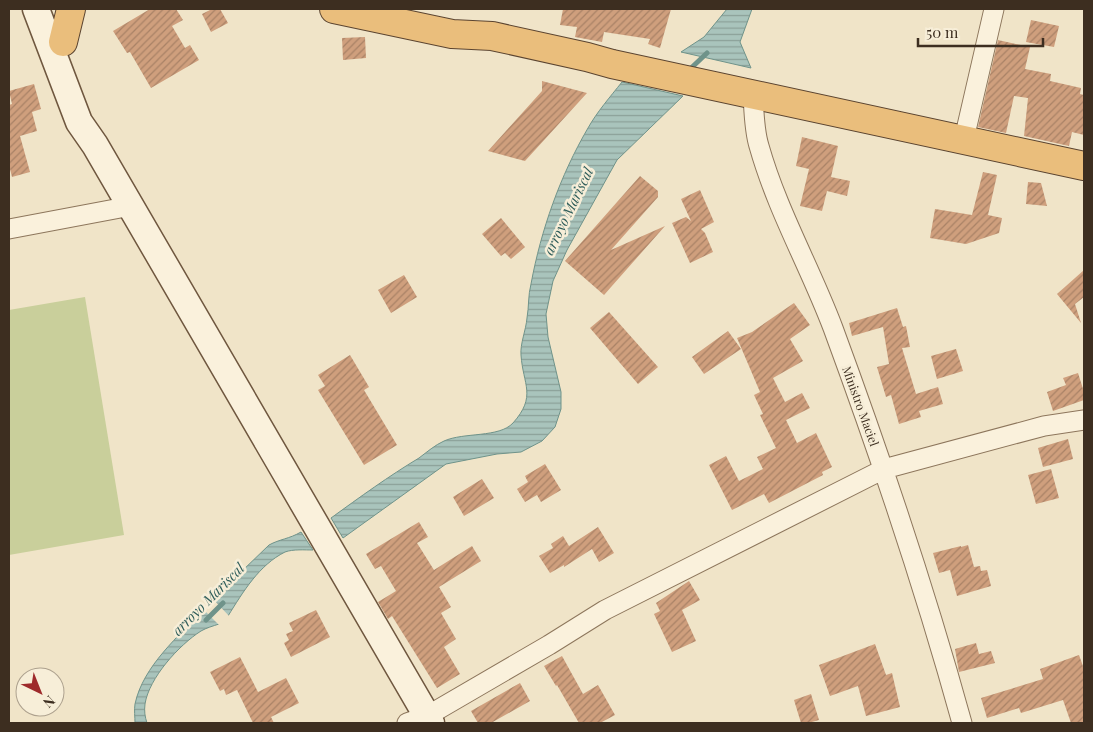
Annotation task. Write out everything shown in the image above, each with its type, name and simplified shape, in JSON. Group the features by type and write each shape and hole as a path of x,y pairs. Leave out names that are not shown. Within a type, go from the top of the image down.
{"highway":[{"path":"63,42 71,9"},
{"path":"334,9 452,34 492,36 612,64 1084,166"},
{"path":"413,9 457,19 492,36"}],"main road":[{"path":"36,9 79,122 95,145 315,526 422,721"},
{"path":"52,9 92,122 95,145"}],"street":[{"path":"964,139 994,9"},
{"name":"Ministro Maciel","path":"747,93 758,144 774,195 832,325 884,468 940,642 962,723"},
{"path":"9,229 130,206"},
{"path":"422,721 605,610 884,468 1044,426 1084,420"}],"green space":[{"path":"85,297 124,535 9,555 9,310"}],"water":[{"path":"727,9 752,9 740,42 751,68 681,52 704,37"},
{"path":"622,82 683,96 617,160 567,250 553,281 546,314 548,337 561,392 561,409 555,427 542,441 521,452 497,454 446,464 343,538 331,518 441,443 452,438 499,431 507,428 520,414 527,398 521,346 530,288 546,224 560,184 578,146 595,116"},
{"path":"301,532 313,550 288,551 276,557 252,580 228,616 212,600 269,545"},
{"path":"205,608 219,624 203,630 192,637 166,663 152,684 148,694 145,704 147,723 135,723 135,704 139,690 146,677 163,652"}],"pier":[{"path":"211,597 229,618 226,618 210,602"},
{"path":"205,606 221,623 220,626 202,608"}],"building":[{"path":"150,9 176,9 183,20 172,26 185,48 190,45 199,60 151,88 130,52 127,53 113,31"},
{"path":"212,9 220,9 228,23 211,32 202,14"},
{"path":"563,9 671,9 660,48 648,44 650,39 604,32 602,42 575,37 577,27 560,25"},
{"path":"1031,20 1059,26 1054,47 1026,42"},
{"path":"365,37 366,58 343,60 342,38"},
{"path":"998,40 1030,47 1025,69 1051,74 1050,81 1081,88 1080,94 1084,95 1084,135 1072,132 1069,146 1024,136 1028,98 1014,96 1006,133 978,127"},
{"path":"542,81 587,93 525,161 488,151 542,91"},
{"path":"34,84 41,109 32,112 37,131 20,136 30,172 12,177 9,165 9,105 12,104 9,91"},
{"path":"802,137 838,146 831,177 850,181 847,196 827,191 822,211 800,206 809,169 796,166"},
{"path":"983,172 997,175 988,215 1002,218 999,233 966,244 930,238 935,209 972,215"},
{"path":"640,176 658,191 658,197 611,250 665,226 604,295 565,261"},
{"path":"1028,182 1041,183 1047,206 1026,204"},
{"path":"700,190 714,222 701,229 705,233 713,252 690,263 672,223 686,217 691,221 681,199"},
{"path":"501,218 525,247 511,259 505,253 501,256 482,234"},
{"path":"1084,270 1084,297 1075,304 1081,323 1057,294"},
{"path":"404,275 417,297 391,313 378,290"},
{"path":"794,303 810,325 790,339 803,361 773,378 785,402 802,393 810,408 786,420 797,443 816,433 832,467 822,472 823,475 769,503 764,494 732,510 709,465 726,456 739,481 763,469 757,457 776,448 760,415 763,414 754,395 760,392 737,338 752,332"},
{"path":"897,308 903,327 906,326 910,347 902,348 916,394 938,387 943,404 919,411 921,417 899,424 891,395 886,397 877,367 889,364 883,327 852,336 849,323"},
{"path":"609,312 658,367 638,384 590,328"},
{"path":"728,331 741,349 704,374 692,357"},
{"path":"956,349 963,371 937,379 931,356"},
{"path":"350,355 369,387 364,390 397,445 364,465 318,390 325,386 318,375"},
{"path":"1078,373 1084,392 1084,400 1053,411 1047,392 1066,385 1063,378"},
{"path":"1068,439 1073,459 1043,467 1038,448"},
{"path":"545,464 561,490 541,502 537,495 525,502 517,489 528,482 525,476"},
{"path":"1051,469 1059,498 1036,504 1028,475"},
{"path":"482,479 494,498 464,516 453,497"},
{"path":"419,522 428,537 417,543 434,570 472,546 481,561 439,587 451,607 441,613 456,639 444,647 460,674 437,688 392,616 388,619 378,602 396,591 381,566 375,569 366,554"},
{"path":"598,527 614,553 599,562 592,549 564,567 564,565 550,573 539,556 553,548 551,544 563,536 569,546"},
{"path":"968,545 974,567 980,566 981,571 987,570 991,586 957,596 950,570 939,573 933,553"},
{"path":"689,581 700,600 682,610 696,641 672,652 654,614 660,611 656,603"},
{"path":"316,610 330,637 291,657 284,643 289,640 286,634 293,631 289,623"},
{"path":"976,643 979,654 991,651 995,663 959,672 955,649"},
{"path":"875,644 886,675 892,673 900,707 866,716 858,686 830,696 819,665"},
{"path":"1079,655 1084,669 1084,723 1071,723 1063,700 1021,713 1019,708 987,718 981,698 1043,679 1040,669"},
{"path":"562,656 583,694 598,685 615,715 600,723 579,723 544,666"},
{"path":"240,657 258,692 286,678 299,703 271,717 274,723 253,723 237,690 226,695 224,689 220,691 210,672"},
{"path":"520,683 530,701 491,723 478,723 471,711"},
{"path":"811,694 819,720 801,723 794,700"}],"waterway":[{"name":"arroyo Mariscal","path":"688,71 707,53"},
{"name":"arroyo Mariscal","path":"206,620 223,603"}]}
